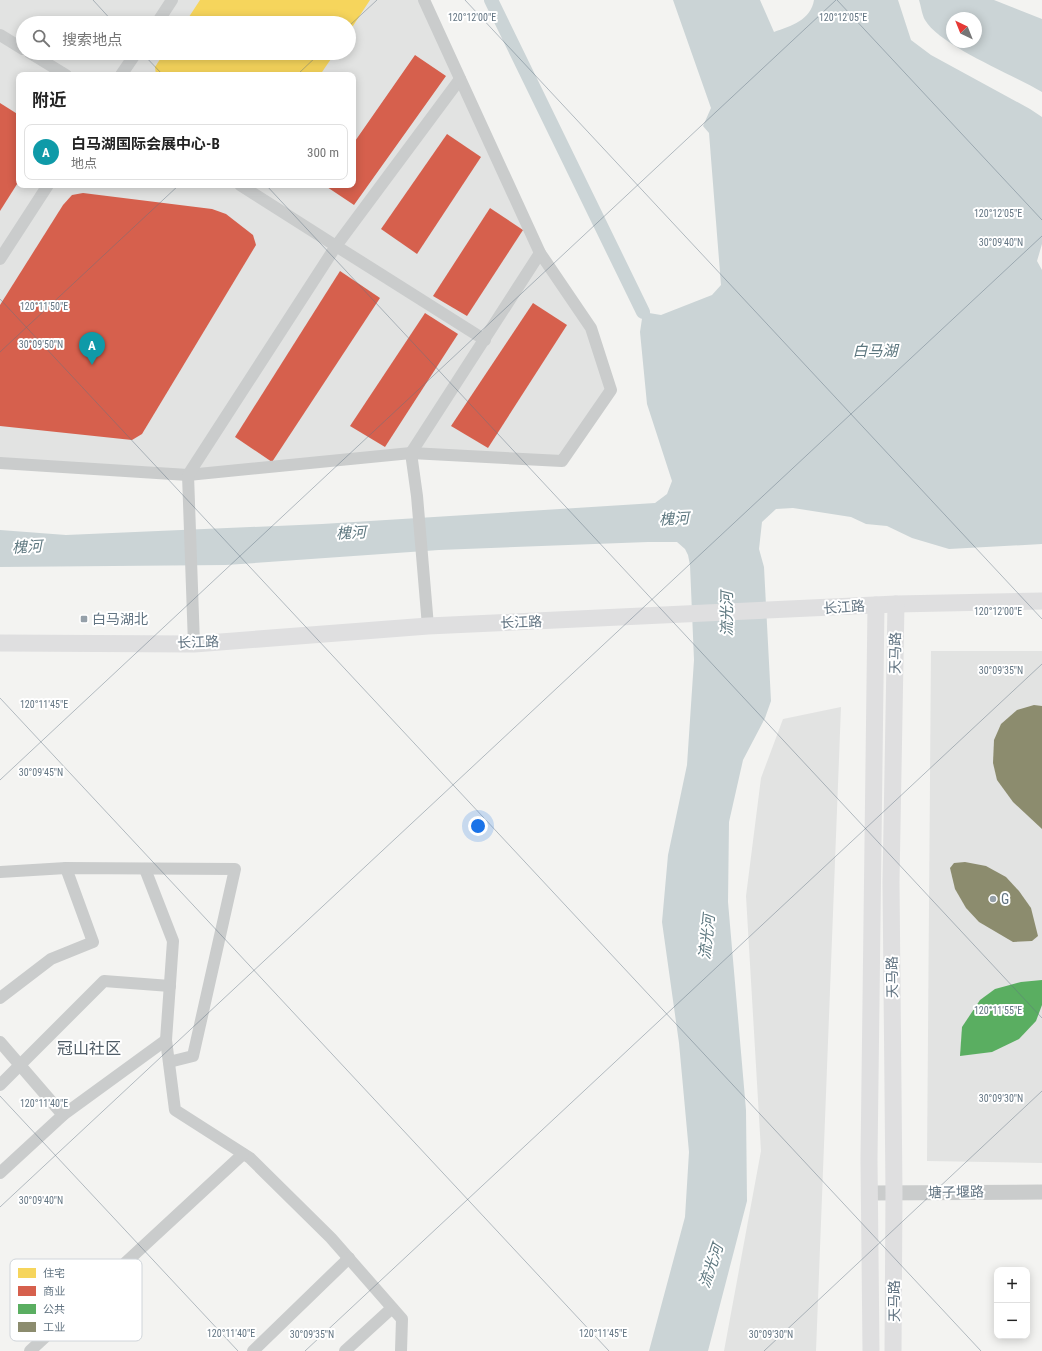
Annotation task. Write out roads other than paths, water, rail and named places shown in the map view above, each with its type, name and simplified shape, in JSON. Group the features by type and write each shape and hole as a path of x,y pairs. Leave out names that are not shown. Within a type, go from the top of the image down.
{"main road":[{"name":"长江路","path":"0,643 194,644 428,626 673,616 896,604 1042,601"},
{"name":"天马路","path":"893,1351 894,1193 891,882 896,604"},
{"name":"天马路","path":"871,1351 869,1194 876,605"}],"street":[{"path":"162,16 172,0"},
{"path":"0,463 188,475 412,453 562,461 611,390 591,328 540,252 424,0"},
{"path":"0,35 16,45"},
{"path":"41,60 61,72"},
{"path":"123,72 131,60"},
{"path":"194,644 188,475 336,246 460,79"},
{"path":"0,259 46,188"},
{"path":"245,188 484,340"},
{"path":"428,626 412,453 540,252"},
{"path":"0,998 51,959 93,942 66,868"},
{"path":"0,872 66,868 235,869 193,1056 169,1062"},
{"path":"145,869 173,941 166,1040 175,1110 250,1158 349,1258 402,1319 401,1351"},
{"path":"0,1085 104,981 170,986"},
{"path":"0,1173 63,1115 166,1040"},
{"path":"0,1042 63,1115"},
{"path":"129,1259 243,1154"},
{"name":"塘子堰路","path":"869,1194 1042,1192"},
{"path":"252,1351 349,1258"},
{"path":"346,1351 392,1308"},
{"path":"30,1351 41,1341"}],"water":[{"name":"白马湖","path":"673,0 760,0 774,32 793,25 805,17 809,13 814,0 898,0 911,40 931,55 1042,117 1042,244 1037,261 1042,270 1042,544 949,549 912,538 887,526 866,524 851,517 793,508 776,509 762,522 759,549 764,567 771,701 765,718 743,760 729,822 728,902 746,1110 747,1201 708,1351 649,1351 685,1217 689,1152 679,1043 662,922 668,855 687,765 694,660 690,565 685,549 677,542 648,542 439,550 226,565 0,567 0,530 66,535 322,524 655,503 667,494 672,481 647,404 640,332 643,312 661,315 712,295 721,285 709,133 703,126 711,108"},
{"path":"919,0 994,0 1042,19 1042,92 958,48 982,48 982,12 946,12 946,40 933,30 925,20"}],"waterway":[{"path":"491,0 643,312"}],"place":[{"name":"白马湖国际会展中心-B","path":"92,365"},
{"name":"白马湖北","path":"84,619"},
{"name":"G","path":"993,899"}],"district":[{"name":"冠山社区","path":"89,1048"}],"water label":[{"name":"槐河","path":"674,519"},
{"name":"槐河","path":"351,533"},
{"name":"槐河","path":"27,547"},
{"name":"流光河","path":"727,614"},
{"name":"流光河","path":"707,937"},
{"name":"流光河","path":"711,1266"}]}
